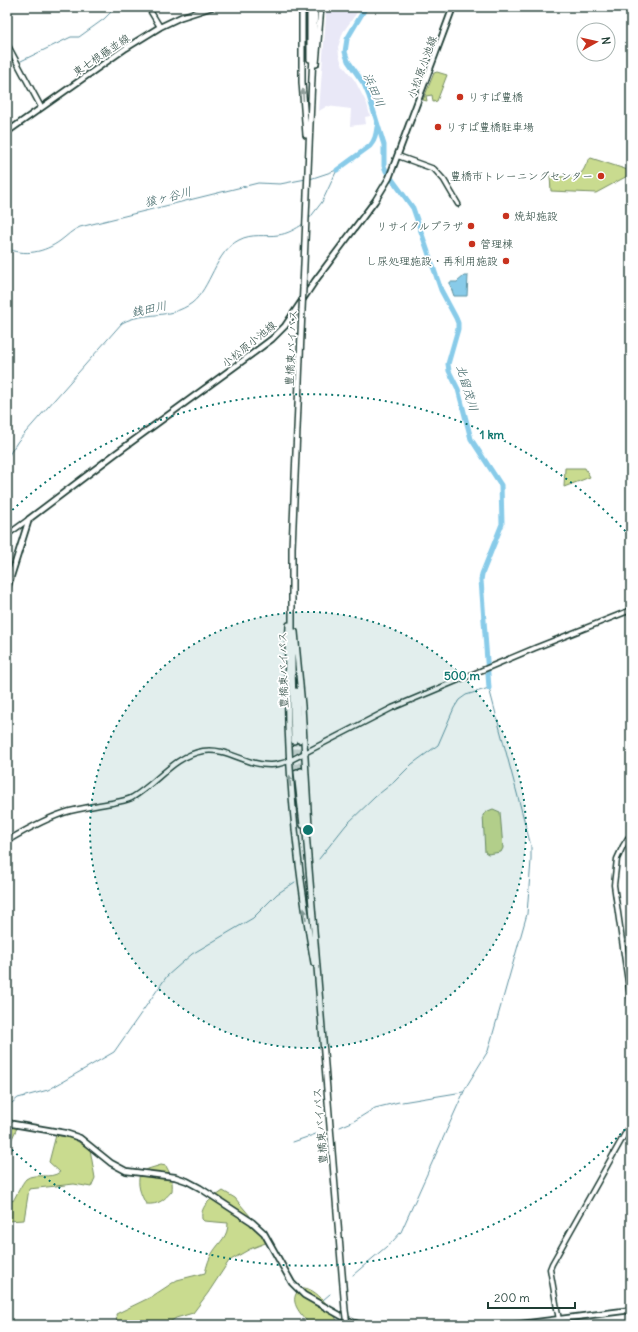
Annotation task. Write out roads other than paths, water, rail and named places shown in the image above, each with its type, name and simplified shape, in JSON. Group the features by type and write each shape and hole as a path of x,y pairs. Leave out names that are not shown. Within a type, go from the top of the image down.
{"highway":[{"path":"302,7 302,82 307,176"},
{"name":"豊橋東バイパス","path":"292,598 297,740 292,667 292,598 292,572 293,506 310,107 310,7"},
{"name":"豊橋東バイパス","path":"310,98 315,7"},
{"path":"310,107 313,90 320,7"},
{"path":"292,572 287,682 288,761 303,900 319,993"},
{"path":"294,625 306,752 311,870 310,877"},
{"name":"豊橋東バイパス","path":"314,925 299,772 310,877 314,925 319,993 347,1325"}],"main road":[{"name":"東七根藤並線","path":"7,132 126,48 160,27 180,17 212,7"},
{"name":"小松原小池線","path":"29,519 279,333 314,281 375,201 389,178 453,7"},
{"path":"7,589 29,519"},
{"path":"7,1123 80,1138 111,1163 126,1171 175,1177 200,1188 252,1222 264,1233 292,1283 304,1295 352,1322 362,1325"},
{"path":"513,1325 631,1310"}],"street":[{"path":"148,7 160,27"},
{"path":"7,44 41,107"},
{"path":"398,156 434,169 444,180 458,204"},
{"path":"7,535 29,519"},
{"path":"7,840 59,814 131,799 143,791 174,764 185,757 202,751 218,750 266,765 288,761 392,708 542,645 631,610"},
{"path":"631,837 628,838 617,859 614,885 631,1003"},
{"path":"559,1320 550,1269 631,1123"}],"water":[{"path":"464,276 468,276 467,296 454,296 450,282 457,282"}],"waterway":[{"path":"21,61 71,37 79,37 104,19 116,7"},
{"name":"北留茂川","path":"366,7 347,39 345,52 348,61 364,84 369,96 384,145 384,166 386,171 413,208 441,290 458,323 458,329 448,364 449,371 458,389 471,439 501,485 502,524 481,580 489,688"},
{"path":"13,59 15,64"},
{"name":"浜田川","path":"337,170 370,146 375,137 377,127"},
{"name":"猿ヶ谷川","path":"310,179 337,170"},
{"name":"銭田川","path":"309,219 322,202 337,170"},
{"name":"猿ヶ谷川","path":"7,248 20,252 34,252 54,245 72,231 80,227 258,183 280,184 306,179"},
{"name":"銭田川","path":"7,458 18,441 122,323 139,317 174,312 192,303 204,289 224,253 239,240 254,236 273,236 291,231 303,224"},
{"path":"319,859 346,825 375,797 394,782 412,764 438,745 459,700 466,695 489,688 531,846 527,914 488,1051 466,1087 401,1232 393,1241 353,1275"},
{"path":"7,1107 18,1098 48,1090 114,1052 167,976 192,954 253,918 277,894 295,882"},
{"path":"402,1102 463,1092"},
{"path":"354,1121 375,1108 399,1102"},
{"path":"340,1127 352,1122"},
{"path":"293,1142 316,1134"},
{"path":"323,1300 330,1294"}],"tunnel":[{"path":"299,740 301,771"},
{"path":"294,741 297,772"}],"place":[{"name":"りすぱ豊橋","path":"460,97"},
{"name":"りすぱ豊橋駐車場","path":"438,127"},
{"name":"豊橋市トレーニングセンター","path":"601,176"},
{"name":"焼却施設","path":"506,216"},
{"name":"リサイクルプラザ","path":"471,226"},
{"name":"管理棟","path":"472,244"},
{"name":"し尿処理施設・再利用施設","path":"506,261"}]}
